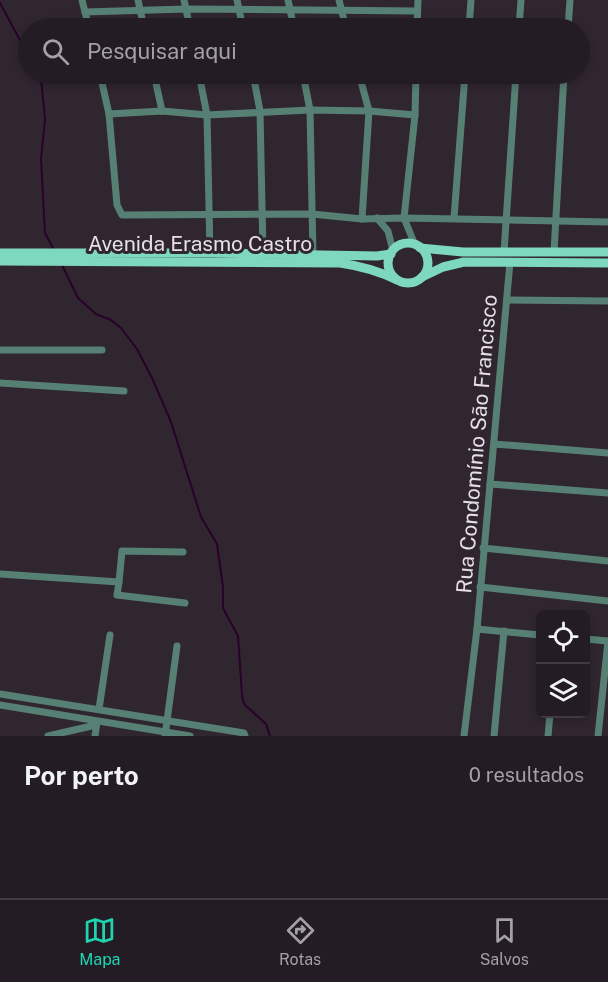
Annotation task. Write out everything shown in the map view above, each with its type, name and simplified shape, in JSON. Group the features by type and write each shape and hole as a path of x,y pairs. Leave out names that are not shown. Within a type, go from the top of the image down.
{"main road":[{"path":"608,252 463,252 403,244 392,252 389,268 397,280 411,283 443,267 464,262 608,263"},
{"path":"418,247 427,259 426,271 422,277"},
{"name":"Avenida Erasmo Castro","path":"73,257 210,253 377,256 392,252"},
{"name":"Avenida Erasmo Castro","path":"0,253 51,257 340,263 381,272 397,280"},
{"name":"Avenida Erasmo Castro","path":"0,261 51,257"}],"street":[{"path":"82,0 86,18"},
{"path":"138,0 142,18"},
{"path":"184,0 188,18"},
{"path":"237,0 241,18"},
{"path":"288,0 292,18"},
{"path":"339,0 344,18"},
{"path":"417,18 418,0"},
{"path":"470,18 471,0"},
{"path":"520,18 521,0"},
{"path":"569,18 570,0"},
{"path":"85,12 186,9 417,11"},
{"path":"102,84 109,114 117,205 122,215 312,214 362,219 454,218 608,222"},
{"path":"156,84 162,111"},
{"path":"201,84 207,115 211,215 210,253"},
{"path":"255,84 261,111 261,215 264,254"},
{"path":"305,84 310,110 313,255"},
{"path":"362,84 369,111 362,219"},
{"path":"416,84 415,115 404,218 418,247"},
{"path":"454,218 464,84"},
{"path":"504,252 515,84"},
{"path":"554,252 563,84"},
{"path":"109,114 162,111 207,115 310,110 369,111 415,115"},
{"path":"377,218 388,231 392,252"},
{"name":"Rua Condomínio São Francisco","path":"464,736 477,629 510,262"},
{"path":"507,300 608,301"},
{"path":"0,350 102,350"},
{"path":"0,384 124,392"},
{"path":"494,444 608,453"},
{"path":"490,484 608,493"},
{"path":"483,548 608,561"},
{"path":"183,552 122,551 117,595 185,603"},
{"path":"0,574 119,582"},
{"path":"480,587 608,601"},
{"path":"477,629 536,635"},
{"path":"494,736 504,631"},
{"path":"99,710 110,635"},
{"path":"590,639 608,641 598,736"},
{"path":"165,734 177,646"},
{"path":"0,694 244,733 245,736"},
{"path":"0,705 165,734 190,736"},
{"path":"548,736 550,718"},
{"path":"48,736 97,722"},
{"path":"95,736 97,722"}],"waterway":[{"path":"0,3 18,36"},
{"path":"42,84 45,119 41,159 45,233 54,250"},
{"path":"61,263 78,298 96,314 111,320 121,328 137,349 153,380 171,422 201,517 217,544 223,587 223,608 238,636 244,704 266,724 270,736"}]}
